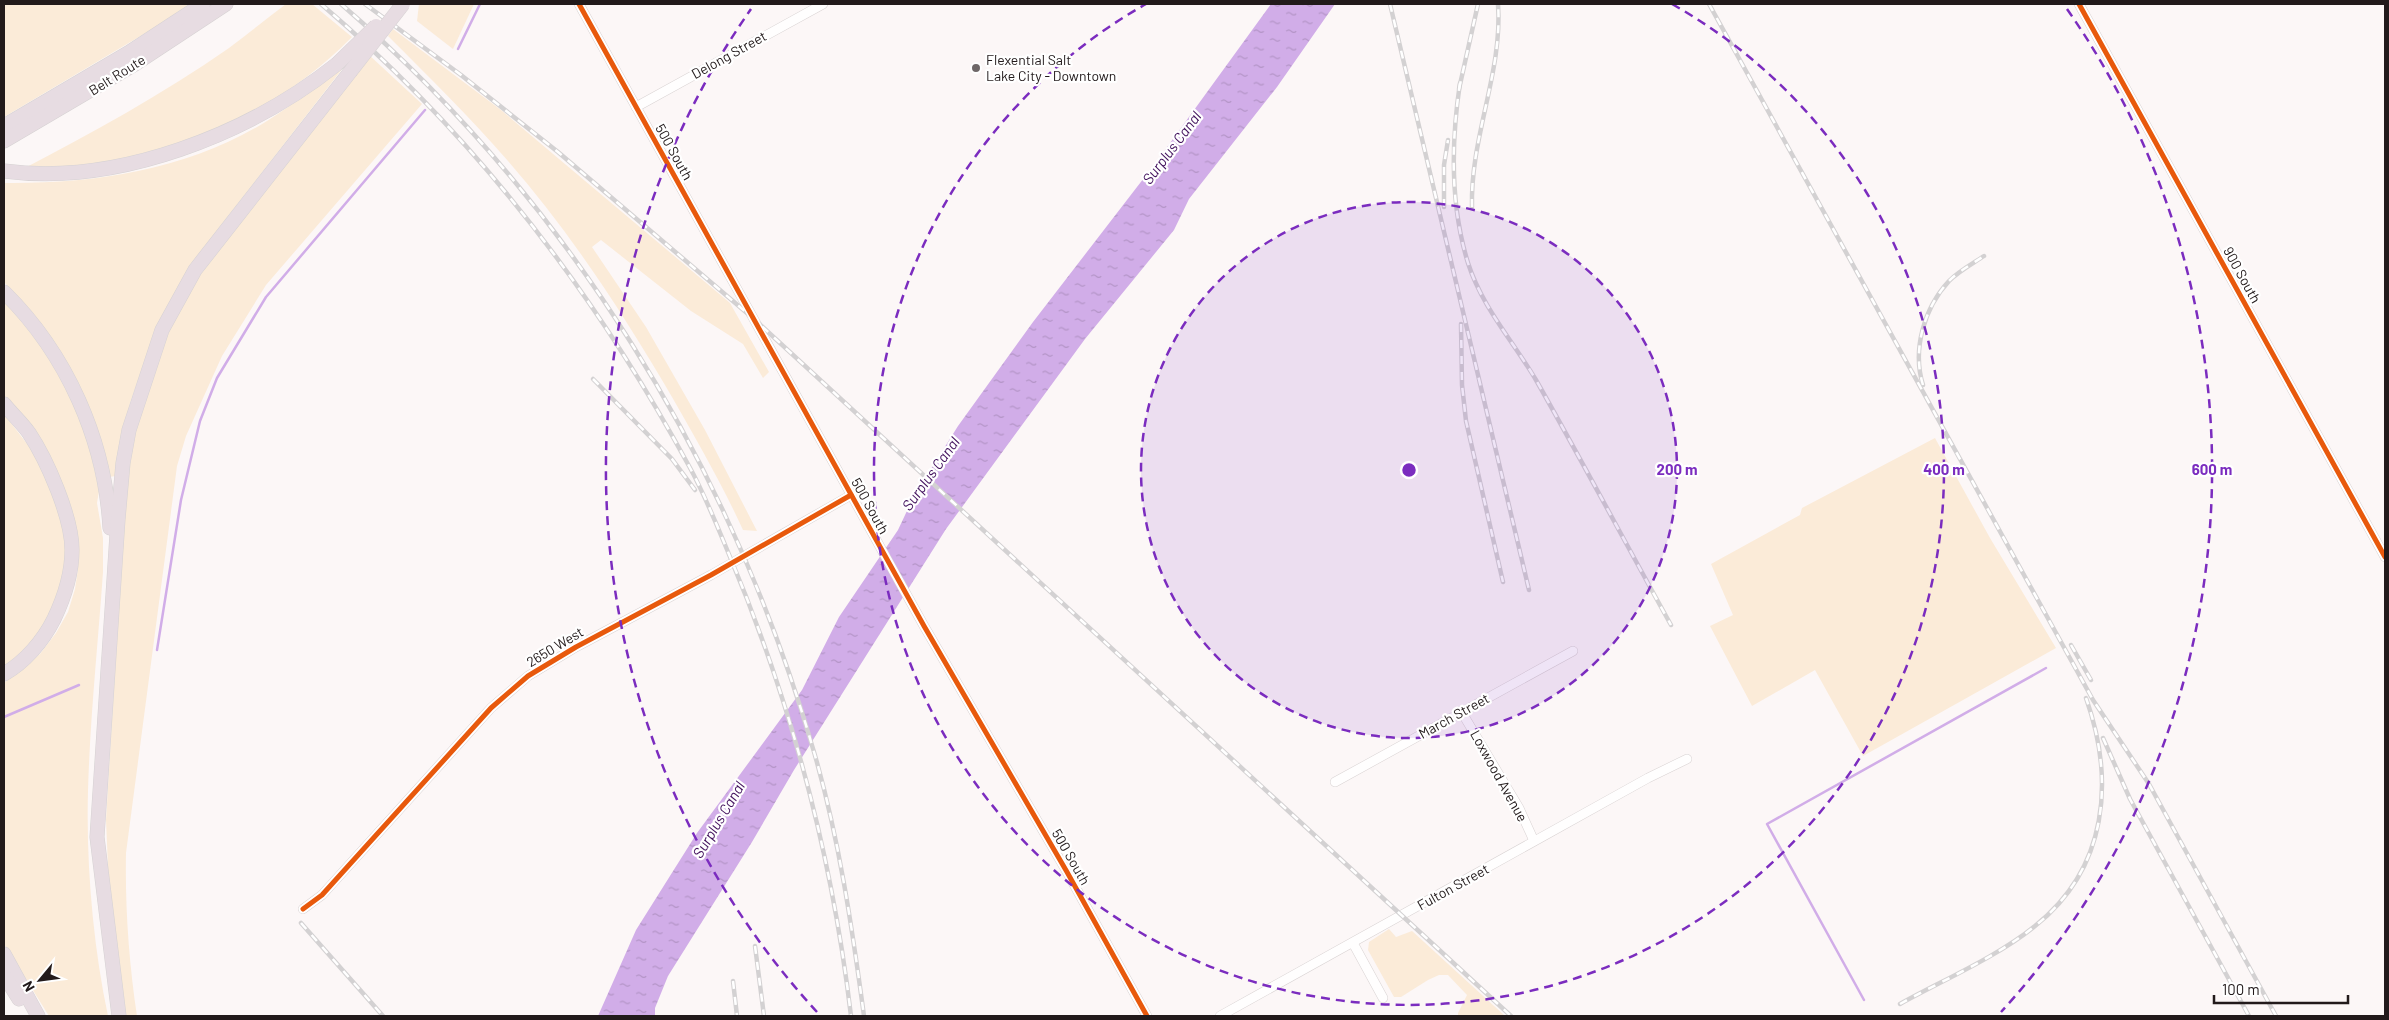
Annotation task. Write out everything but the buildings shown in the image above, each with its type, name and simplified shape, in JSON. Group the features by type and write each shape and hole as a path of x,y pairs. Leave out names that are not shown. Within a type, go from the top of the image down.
{"highway":[{"name":"Belt Route","path":"4,126 128,53 203,4"},
{"name":"Belt Route","path":"4,140 135,64 226,4"},
{"path":"4,171 19,173 72,172 110,167 163,156 229,131 312,84 337,64 396,4"},
{"path":"119,1016 97,837 122,473 127,438 139,396 162,330 195,270 403,4"},
{"path":"4,292 29,319 47,344 67,376 82,408 92,435 106,488 114,582"},
{"path":"4,404 28,432 47,466 63,507 72,549 67,587 49,630 24,659 4,674"},
{"path":"4,954 38,1016"},
{"path":"4,975 30,1016"}],"street":[{"name":"500 South","path":"579,4 909,599 1072,880 1146,1016"},
{"name":"Delong Street","path":"636,107 823,4"},
{"name":"900 South","path":"2079,4 2385,557"},
{"name":"2650 West","path":"303,910 322,895 491,708 528,676 576,647 718,571 851,495"},
{"name":"March Street","path":"1335,782 1573,651"},
{"name":"Loxwood Avenue","path":"1461,711 1519,808 1534,842"},
{"name":"Fulton Street","path":"1220,1016 1648,778 1687,759"},
{"path":"1353,943 1383,998"}],"shaded area":[{"path":"4,4 189,4 159,25 4,117"},
{"path":"286,4 312,4 352,37 298,83 268,103 204,135 136,157 82,168 21,170 101,127 179,81 229,48"},
{"path":"419,4 474,4 453,49 417,21"},
{"path":"393,29 501,110 730,303 769,372 763,378 743,344 691,311 601,240 592,247 646,327 705,430 757,531 743,530 718,479 672,397 616,305 575,246 531,188 494,145 388,36"},
{"path":"368,54 422,104 266,285 222,356 186,436 177,466 126,853 128,935 137,1016 126,1016 110,914 106,820 126,487 134,437 155,363 180,307 209,260"},
{"path":"340,66 343,68 205,246 151,343 130,403 116,476 109,477 36,319 4,282 4,183 72,181 106,177 140,171 205,152 237,138 267,121 314,88"},
{"path":"4,298 59,370 88,439 99,491 97,503 103,538 103,572 90,736 88,847 89,876 98,961 108,1016 49,1016 4,944 4,683 40,654 56,633 68,612 75,589 78,569 77,546 72,519 4,400"},
{"path":"4,414 31,449 50,484 63,527 67,562 49,623 4,671"},
{"path":"1935,438 1990,538 2056,648 1863,756 1815,670 1752,706 1710,626 1733,615 1711,564 1800,515 1802,508"},
{"path":"1389,929 1396,937 1412,931 1505,1016 1458,1016 1467,995 1448,975 1439,975 1401,997 1394,997 1368,950 1369,942"}],"water":[{"name":"Surplus Canal","path":"1271,4 1335,4 1277,87 1189,199 1174,230 1085,339 946,529 794,770 752,842 668,976 655,1008 655,1016 598,1016 636,930 697,833 802,690 839,617 898,530 914,496 958,426 1033,322 1157,161"}],"waterway":[{"path":"458,49 480,4"},
{"path":"157,650 181,500 200,421 217,378 266,297 425,110"},
{"path":"1864,1000 1767,824 2046,668"},
{"path":"4,717 79,685"}],"railway":[{"path":"321,4 429,106 479,161 526,218 571,277 613,338 652,401 705,497 751,608 790,722 806,780 833,897 851,1016"},
{"path":"341,4 423,81 499,163 569,251 631,344 688,440 737,541 779,645 814,752 838,850 864,1016"},
{"path":"365,4 461,75 558,152 754,319 1511,1016"},
{"path":"1390,4 1529,590"},
{"path":"1459,89 1478,4"},
{"path":"1472,207 1476,155 1496,55 1498,4"},
{"path":"1709,4 2093,700 2149,784 2276,1016"},
{"path":"1460,83 1455,128 1455,196 1462,241 1474,279 1490,309 1536,380 1671,625"},
{"path":"1444,207 1444,165 1448,140"},
{"path":"1923,385 1920,372 1920,344 1922,330 1933,304 1949,281 1984,256"},
{"path":"1461,324 1462,385 1466,421 1503,582"},
{"path":"593,379 672,459 695,490"},
{"path":"2071,645 2091,680"},
{"path":"1900,1004 1987,958 2020,937 2035,926 2059,903 2078,877 2091,850 2099,821 2102,791 2101,760 2086,698"},
{"path":"2103,738 2130,799 2249,1016"},
{"path":"301,923 383,1016"},
{"path":"755,946 764,1016"},
{"path":"733,981 737,1016"}],"cycle path":[{"path":"579,4 924,626 1067,872 1147,1016"},
{"path":"2079,4 2385,557"},
{"path":"303,909 322,895 491,708 528,676 576,647 711,575 851,495"}],"place":[{"name":"Flexential Salt Lake City - Downtown","path":"976,68"}]}
